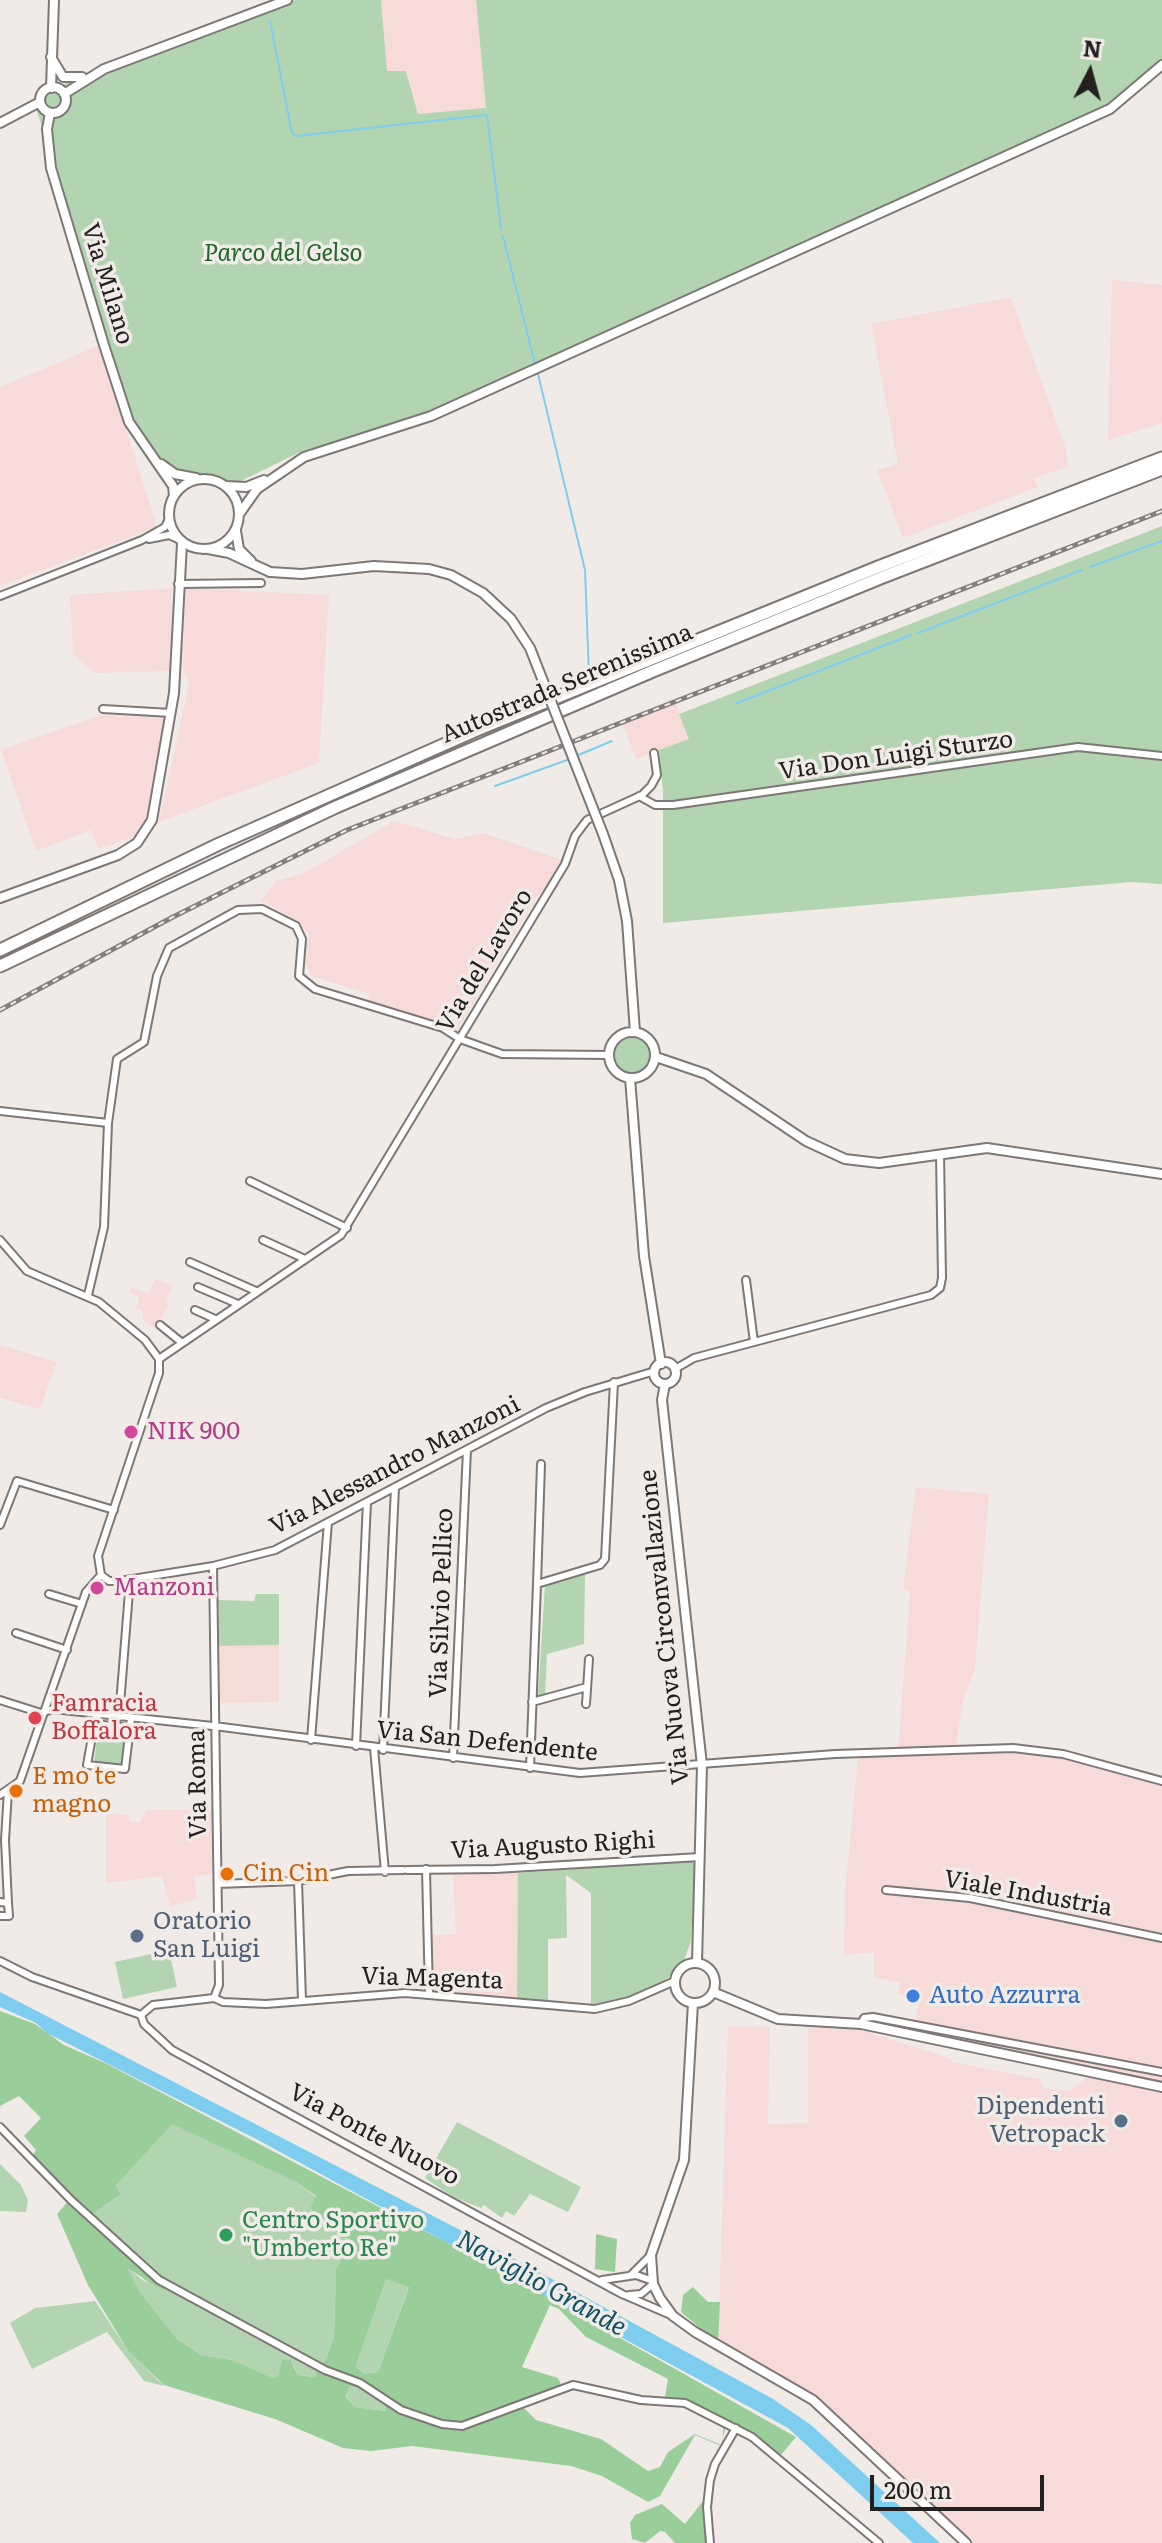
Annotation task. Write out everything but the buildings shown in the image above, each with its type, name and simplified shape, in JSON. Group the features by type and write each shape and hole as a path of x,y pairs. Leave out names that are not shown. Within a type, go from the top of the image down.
{"highway":[{"name":"Autostrada Serenissima","path":"0,950 219,844 479,729 878,567 1162,458"},
{"name":"Autostrada Serenissima","path":"0,966 336,807 653,671 883,577 1162,469"}],"street":[{"path":"51,88 54,0"},
{"path":"64,94 87,76 287,0"},
{"path":"51,57 63,77 87,76"},
{"path":"254,565 239,549 236,531 240,513 257,489 304,457 431,416 1110,109 1162,65"},
{"path":"51,88 64,94"},
{"path":"51,88 41,94 40,102 50,113 64,106 64,94"},
{"path":"0,123 40,102"},
{"name":"Via Milano","path":"50,113 47,146 55,183 127,414 153,460 173,486 174,496"},
{"path":"153,460 175,474 226,486 246,487 272,477"},
{"path":"0,596 142,540 165,527 174,496 182,487 204,479"},
{"path":"226,486 234,495 240,513"},
{"path":"0,898 118,855 137,843 152,820 177,667 180,541 169,519"},
{"path":"208,549 219,546 236,531"},
{"path":"142,540 169,535 197,549 229,553 270,572 302,574 374,566 429,569 451,575 483,593 511,619 530,648 619,880 627,921 635,1032"},
{"path":"180,568 197,549"},
{"path":"178,584 261,583"},
{"path":"103,709 171,713"},
{"name":"Via Don Luigi Sturzo","path":"639,796 655,805 673,805 1078,747 1162,756"},
{"path":"639,796 651,786 657,775 654,753"},
{"name":"Via del Lavoro","path":"159,1359 347,1228 565,864 581,828 603,810 639,796"},
{"path":"88,1295 104,1227 108,1123 117,1059 144,1042 157,976 169,948 245,908 262,909 296,926 302,939 299,976 307,985 443,1028 460,1039 510,1055 609,1055"},
{"path":"635,1032 653,1044 656,1057 650,1071 630,1078 618,1073 609,1055 614,1041 635,1032"},
{"path":"656,1057 706,1074 806,1141 837,1156 879,1163 987,1148 1162,1174"},
{"path":"630,1078 657,1380 665,1384 674,1379 675,1369"},
{"path":"0,1111 108,1123"},
{"path":"675,1369 694,1358 931,1295 940,1288 940,1154"},
{"path":"250,1181 347,1228"},
{"path":"0,1240 27,1271 88,1295 145,1340 159,1359 159,1373 98,1556 101,1575 93,1580 82,1604 20,1781 0,1795"},
{"path":"263,1240 305,1259"},
{"path":"190,1262 256,1291"},
{"path":"746,1280 754,1342"},
{"path":"198,1287 238,1304"},
{"path":"195,1310 215,1319"},
{"path":"160,1325 181,1342"},
{"path":"658,1367 670,1364 675,1369"},
{"name":"Via Alessandro Manzoni","path":"101,1575 109,1581 130,1579 213,1566 275,1550 546,1408 658,1367"},
{"path":"537,1584 600,1565 605,1559 614,1382"},
{"name":"Via Nuova Circonvallazione","path":"665,1384 662,1400 702,1765 697,1963"},
{"name":"Via Silvio Pellico","path":"453,1758 467,1450"},
{"path":"530,1768 541,1464"},
{"path":"0,1525 17,1481 114,1510"},
{"path":"383,1750 395,1487"},
{"path":"356,1746 367,1502"},
{"path":"311,1740 328,1522"},
{"name":"Via Roma","path":"213,1566 219,1992 214,1998"},
{"path":"119,1717 130,1579"},
{"path":"49,1594 82,1604"},
{"path":"16,1633 67,1650"},
{"path":"586,1704 589,1659"},
{"path":"532,1702 587,1687"},
{"name":"Via San Defendente","path":"0,1700 41,1713 96,1714 216,1726 530,1768 609,1773 835,1754 1013,1748 1063,1754 1162,1781"},
{"path":"96,1714 87,1765 125,1769 131,1718"},
{"path":"94,1724 130,1728"},
{"path":"374,1748 385,1872"},
{"path":"0,1916 9,1916 8,1791"},
{"name":"Via Augusto Righi","path":"218,1884 298,1881 348,1871 495,1869 700,1857"},
{"path":"426,1869 429,1995"},
{"path":"298,1881 302,2000"},
{"name":"Viale Industria","path":"886,1890 970,1898 1162,1938"},
{"path":"0,1902 8,1903"},
{"path":"0,1961 32,1977 141,2015"},
{"path":"697,1963 713,1973 713,1992 705,2001 693,2003 681,1998 675,1981 685,1966 697,1963"},
{"name":"Via Magenta","path":"141,2015 153,2005 214,1998 236,2004 429,1995 595,2009 629,2001 675,1981"},
{"path":"713,1992 778,2019 861,2024 1162,2087"},
{"path":"627,2277 651,2255 684,2160 693,2003"},
{"name":"Via Ponte Nuovo","path":"141,2015 144,2024 172,2050 622,2294 673,2316 813,2400 966,2543"},
{"path":"861,2024 864,2018 873,2017 1162,2072"},
{"path":"0,2127 71,2200 159,2280 332,2373 360,2383 401,2410 442,2424 469,2424 500,2409 573,2385 641,2400 685,2403 752,2437 879,2543"},
{"name":"Via Ponte Nuovo","path":"651,2255 653,2282 673,2316"},
{"path":"598,2280 642,2276 653,2282 641,2294 622,2294"},
{"path":"710,2543 707,2507 710,2480 715,2464 736,2428"}],"shaded area":[{"path":"381,0 476,0 486,109 418,114 407,71 387,71"},
{"path":"1112,280 1162,285 1162,423 1108,440"},
{"path":"1011,297 1066,449 1068,467 1034,478 1038,487 903,538 877,470 898,464 871,324"},
{"path":"100,345 157,527 0,586 0,387"},
{"path":"172,588 170,671 95,673 73,654 70,595"},
{"path":"185,588 329,595 319,763 159,822 189,684 183,668"},
{"path":"675,702 689,739 636,759 622,722"},
{"path":"100,715 164,718 144,833 98,849 91,830 36,851 1,750"},
{"path":"394,821 456,839 483,833 563,860 543,893 538,895 456,1032 442,1023 367,1001 370,994 311,976 305,964 309,933 289,916 261,900 276,881 302,874"},
{"path":"155,1279 173,1286 166,1302 169,1304 156,1329 144,1321 142,1311 136,1308 139,1297 129,1292 131,1287 149,1294"},
{"path":"0,1345 57,1362 40,1409 0,1398"},
{"path":"916,1487 989,1494 975,1668 963,1701 955,1753 1054,1754 1162,1784 1162,2083 913,2031 920,1999 898,1994 900,1983 874,1977 874,1952 844,1955 845,1892 858,1756 898,1753 910,1591 903,1589"},
{"path":"279,1645 279,1702 219,1703 219,1646"},
{"path":"146,1810 212,1810 212,1874 194,1877 197,1899 170,1906 162,1876 106,1883 106,1813 129,1815 129,1821 140,1822"},
{"path":"453,1873 518,1873 517,1998 433,1990 431,1935 456,1934"},
{"path":"728,2026 770,2027 768,2124 808,2123 808,2027 862,2030 952,2059 952,2062 1040,2079 1043,2088 1069,2091 1090,2076 1162,2091 1162,2543 969,2543 840,2422 718,2343"}],"green space":[{"name":"Parco del Gelso","path":"295,0 381,0 387,71 406,71 418,114 486,108 476,0 1162,0 1162,60 1107,106 444,406 408,421 302,451 235,484 217,477 183,474 157,459 142,438 123,397 35,104 39,94 48,90"},
{"path":"1162,526 1162,884 1131,882 663,923 663,790 659,750 689,739 679,714"},
{"path":"632,1038 644,1044 650,1056 644,1068 632,1074 620,1068 614,1056 620,1044"},
{"path":"585,1573 584,1644 547,1654 545,1695 538,1697 545,1585"},
{"path":"256,1594 279,1594 279,1645 219,1646 218,1600 254,1601"},
{"path":"98,1730 125,1733 122,1764 94,1762"},
{"path":"691,1861 695,1864 691,1941 684,1960 668,1978 642,1994 591,2007 591,1893 566,1875 567,1938 548,1939 548,2002 517,1998 518,1873"},
{"path":"169,1950 177,1987 123,1999 115,1962"},
{"path":"0,2011 35,2024 64,2045 107,2064 501,2271 796,2437 780,2456 727,2421 723,2438 723,2426 685,2405 645,2403 574,2388 521,2405 536,2420 601,2439 648,2471 660,2467 668,2452 695,2434 721,2445 695,2435 660,2496 648,2502 602,2476 571,2466 412,2446 371,2451 343,2448 275,2419 164,2385 129,2352 88,2285 57,2214 70,2199 31,2158 36,2150 24,2136 41,2118 19,2096 0,2106","holes":["172,2124 296,2182 316,2196 310,2208 332,2230 353,2241 336,2269 334,2337 326,2359 314,2377 298,2375 290,2360 282,2360 278,2376 273,2378 233,2360 201,2355 177,2339 139,2291 127,2268 165,2291 159,2280 92,2215 121,2194 115,2186","386,2279 409,2287 378,2372 364,2374 356,2366","550,2305 559,2309 586,2337 668,2379 665,2397 642,2398 579,2383 561,2384 558,2378 522,2367","351,2384 386,2403 385,2411 355,2407 345,2396"]},
{"path":"457,2122 581,2187 568,2212 530,2194 514,2216 506,2211 502,2218 484,2205 481,2208 453,2197 425,2178"},
{"name":"Centro Sportivo \"Umberto Re\"","path":"171,2123 296,2182 316,2197 310,2208 332,2230 354,2241 336,2269 334,2337 326,2359 314,2377 298,2375 294,2366 283,2360 278,2376 273,2378 233,2360 201,2355 177,2339 139,2291 125,2266 148,2284 91,2216 121,2194 114,2186"},
{"path":"0,2164 21,2185 28,2200 26,2212 0,2211"},
{"path":"596,2234 617,2239 615,2272 595,2269"},
{"path":"386,2279 409,2286 378,2372 364,2374 356,2366"},
{"path":"693,2287 708,2302 720,2302 718,2343 681,2312 683,2295"},
{"path":"95,2301 129,2352 164,2386 144,2381 107,2332 32,2369 10,2323 35,2308"},
{"path":"351,2384 387,2403 385,2411 355,2407 345,2395"},
{"path":"703,2501 708,2543 675,2543 660,2531 645,2543 632,2539 630,2523 635,2515 662,2504 685,2524"}],"water":[{"name":"Naviglio Grande","path":"0,1992 495,2248 773,2399 811,2425 940,2543 913,2543 788,2428 258,2140 0,2007"}],"waterway":[{"path":"270,21 292,133 296,136 487,115 501,228"},
{"path":"503,236 535,364"},
{"path":"538,374 585,570 589,676"},
{"path":"1090,567 1162,541"},
{"path":"918,633 1082,570"},
{"path":"737,703 911,635"},
{"path":"576,756 612,741"},
{"path":"495,786 570,759"}],"railway":[{"path":"0,1010 171,918 347,830 1162,511"}],"place":[{"name":"NIK 900","path":"131,1432"},
{"name":"Manzoni","path":"97,1588"},
{"name":"Famracia Boffalora","path":"35,1718"},
{"name":"E mo te magno","path":"16,1791"},
{"name":"Cin Cin","path":"227,1874"},
{"name":"Oratorio San Luigi","path":"137,1936"},
{"name":"Auto Azzurra","path":"913,1996"},
{"name":"Dipendenti Vetropack","path":"1121,2121"},
{"name":"Centro Sportivo \"Umberto Re\"","path":"226,2235"}]}
